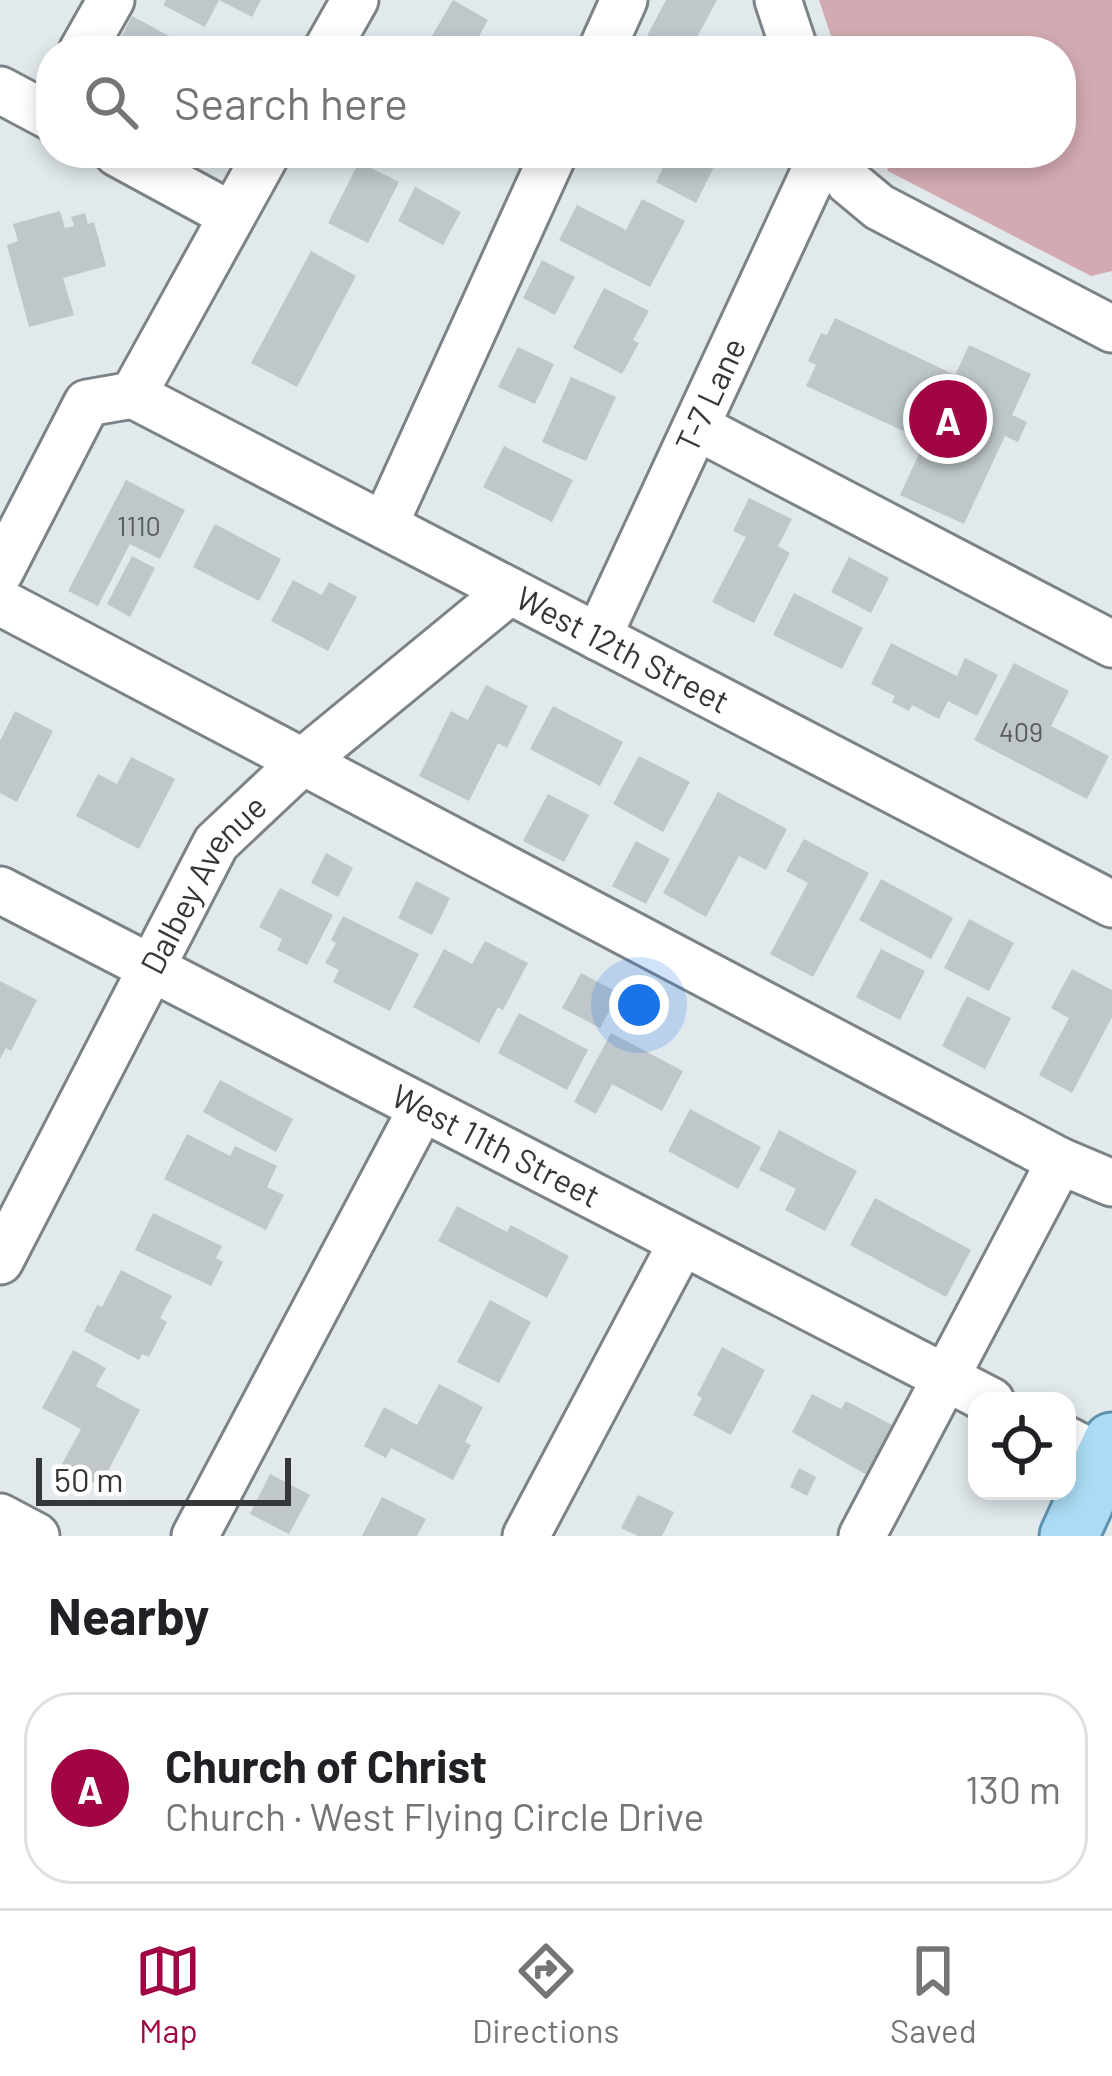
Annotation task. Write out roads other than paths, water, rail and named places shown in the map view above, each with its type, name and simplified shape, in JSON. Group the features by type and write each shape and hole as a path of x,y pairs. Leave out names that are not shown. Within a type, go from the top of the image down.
{"main road":[{"path":"1087,1526 1094,1447"}],"street":[{"path":"91,36 111,0"},
{"path":"335,36 355,0"},
{"path":"608,36 624,0"},
{"path":"778,0 790,36"},
{"path":"0,90 36,106"},
{"path":"145,168 232,215"},
{"path":"0,572 87,403 133,395 259,168"},
{"path":"385,524 547,168"},
{"name":"T-7 Lane","path":"598,637 820,168"},
{"path":"838,168 879,207 1112,329"},
{"name":"West 12th Street","path":"133,395 1112,904"},
{"path":"697,427 1112,644"},
{"name":"Dalbey Avenue","path":"0,1261 216,843 302,762 510,591"},
{"path":"0,602 1060,1161 1112,1183"},
{"name":"West 11th Street","path":"0,890 973,1392"},
{"path":"195,1536 422,1108"},
{"path":"862,1536 1060,1161"},
{"path":"526,1536 681,1244"},
{"path":"0,1517 37,1536"}],"place":[{"name":"Church of Christ","path":"948,419"}]}
